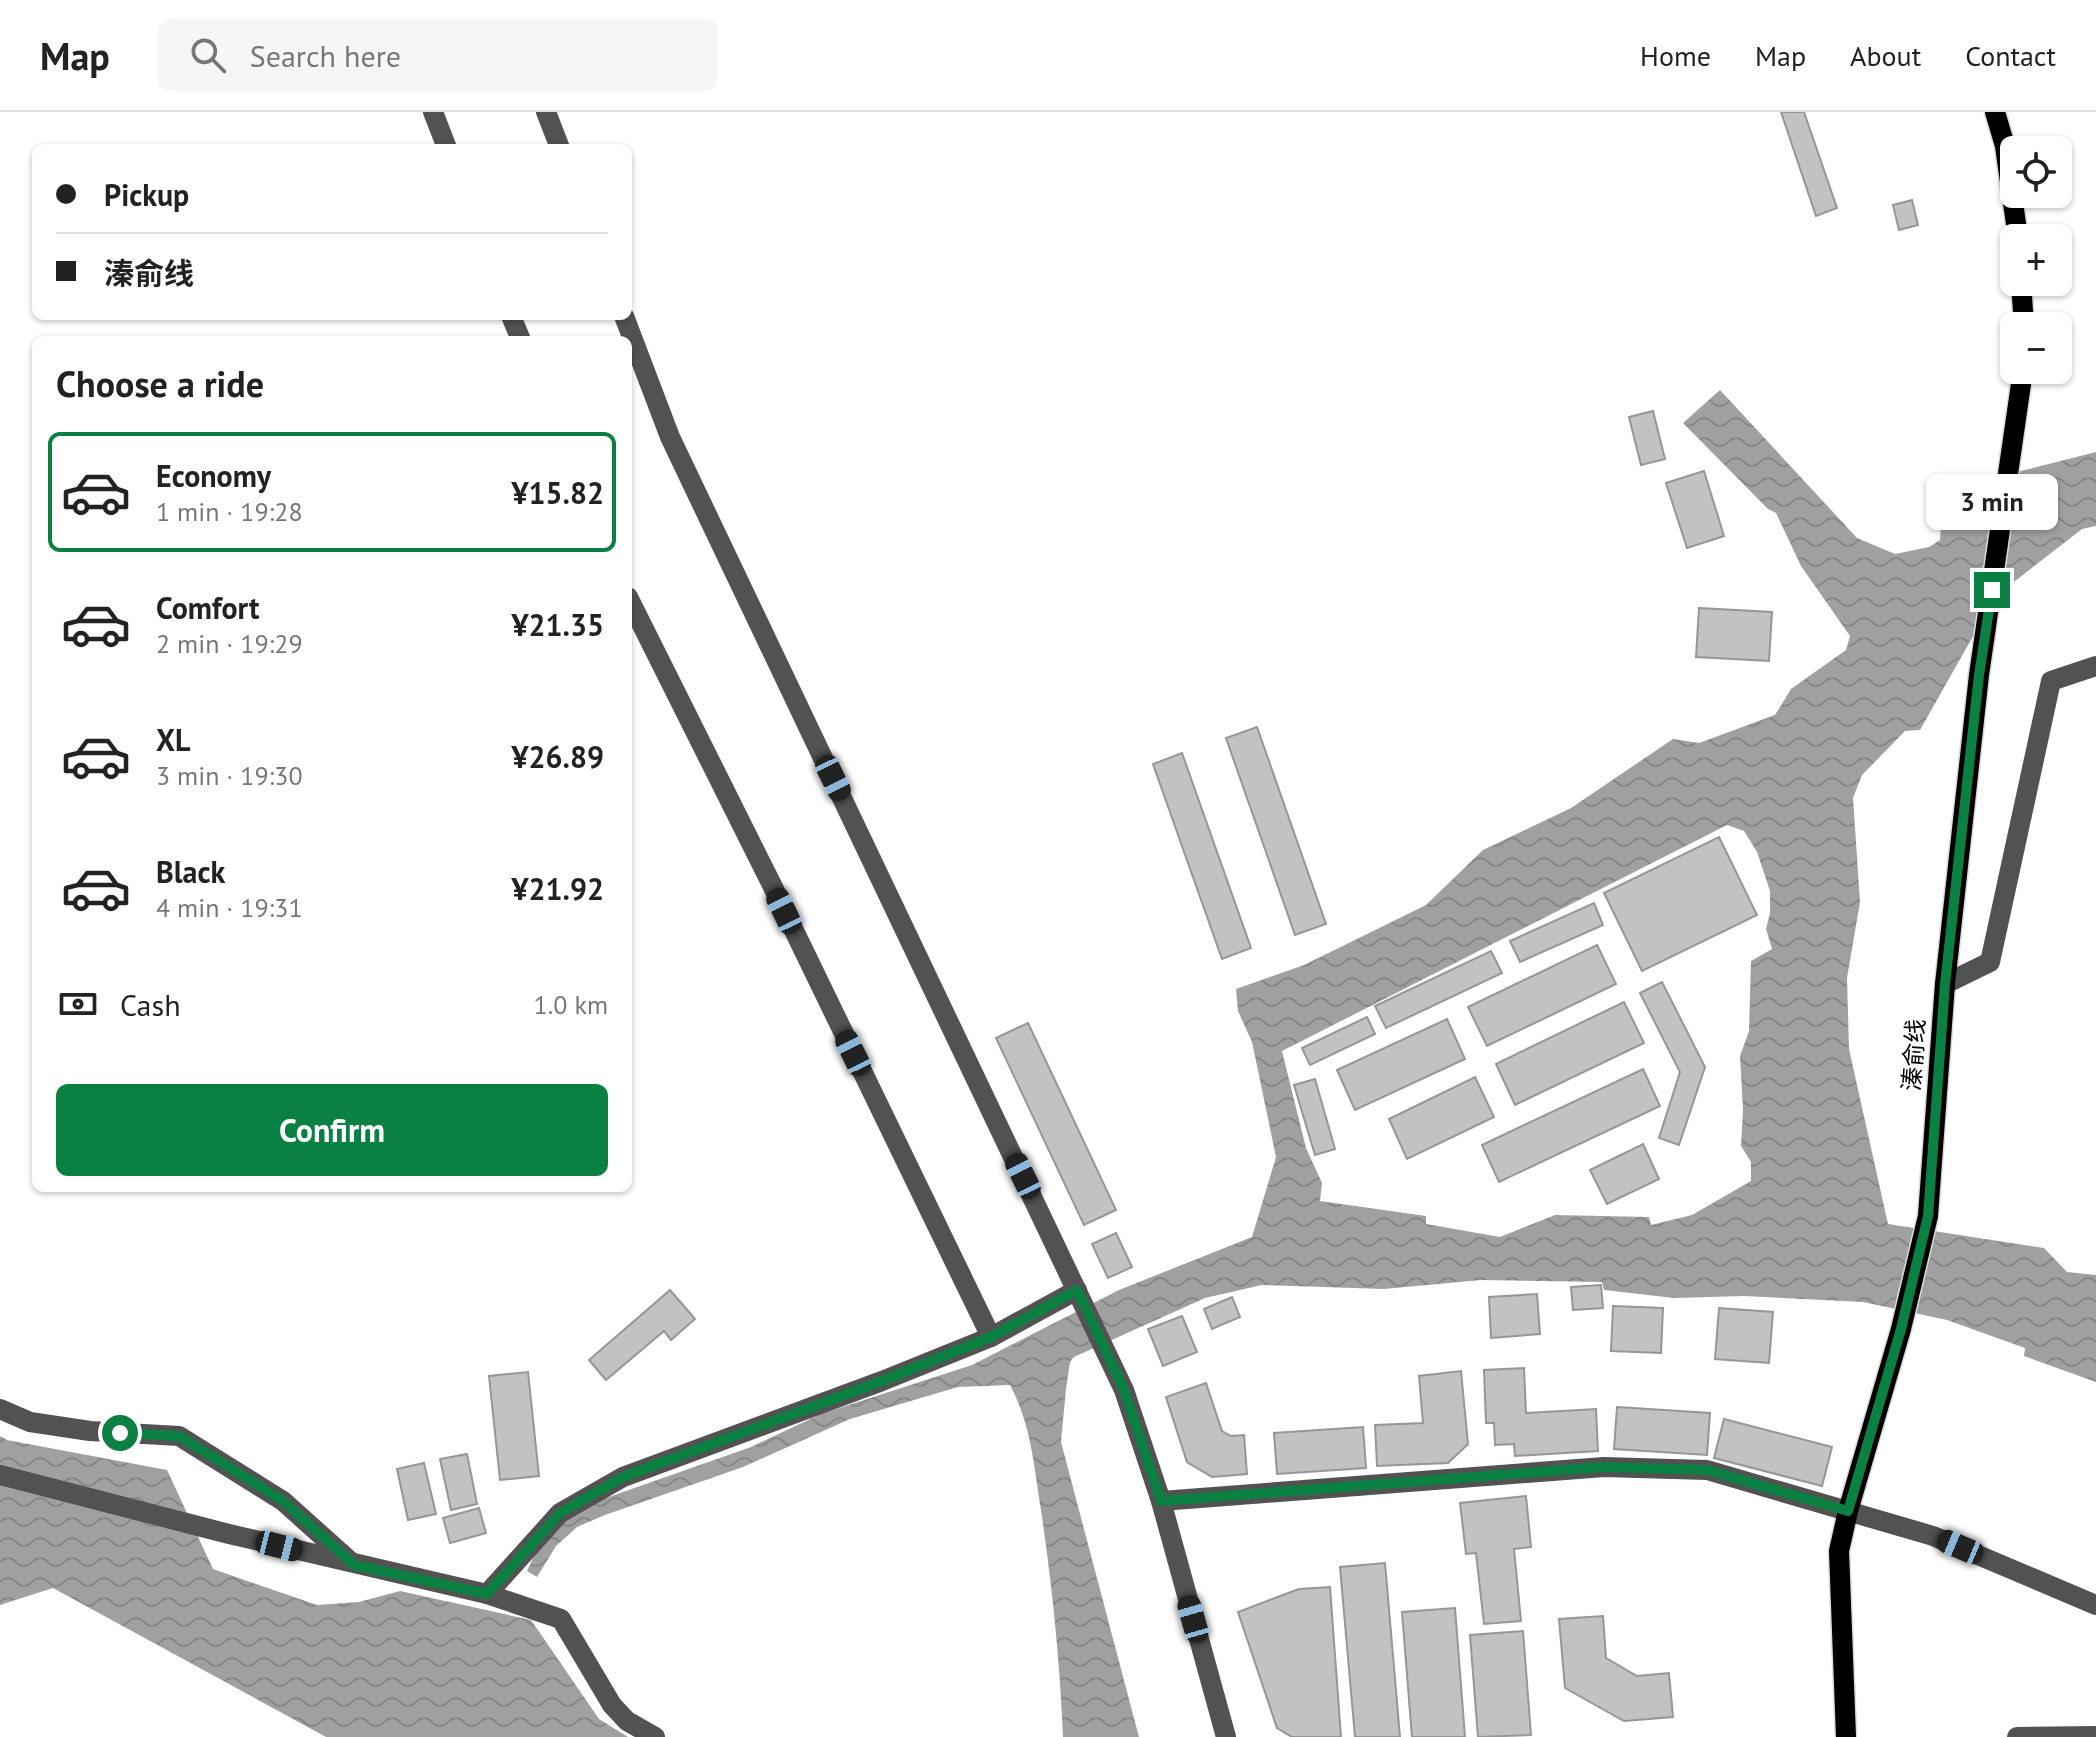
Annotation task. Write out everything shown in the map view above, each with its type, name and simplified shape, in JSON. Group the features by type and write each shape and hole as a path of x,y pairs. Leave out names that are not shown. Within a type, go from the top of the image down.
{"main road":[{"path":"1995,112 2005,146 2016,224"},
{"name":"溱俞线","path":"1846,1737 1839,1551 1901,1329 1928,1216 1945,984 1979,675 2021,384"}],"street":[{"path":"433,112 445,144"},
{"path":"546,112 558,144"},
{"path":"632,337 670,437 1124,1390 1161,1501 1226,1737"},
{"path":"632,605 778,897 991,1337"},
{"path":"1945,984 1990,962 2051,681 2096,666"},
{"path":"487,1594 560,1513 623,1477 991,1337 1077,1290"},
{"path":"0,1409 30,1422 90,1431 179,1436 283,1501 354,1565"},
{"path":"1161,1501 1604,1467 1707,1470 1933,1536 2096,1605"},
{"path":"0,1475 354,1565 487,1594 561,1619 612,1705 627,1721 655,1737"},
{"path":"2017,1737 2096,1736"}],"water":[{"path":"1720,390 1857,538 1895,554 1929,547 1940,540 1942,508 1979,501 1997,477 2096,452 2096,526 2082,529 2015,581 1989,608 1920,730 1905,731 1862,775 1853,798 1860,902 1847,978 1849,1049 1888,1224 2044,1248 2067,1272 2096,1275 2096,1382 2024,1356 2025,1348 1947,1320 1863,1302 1744,1296 1674,1298 1604,1290 1602,1282 1481,1280 1384,1289 1262,1285 1205,1298 1074,1357 1070,1362 1061,1442 1139,1737 1063,1737 1055,1623 1036,1477 1027,1430 1010,1385 958,1387 850,1419 743,1467 577,1527 556,1546 537,1577 527,1571 547,1529 569,1511 751,1447 821,1414 972,1365 1119,1290 1252,1237 1276,1157 1252,1042 1238,1011 1236,989 1304,965 1426,905 1483,850 1571,808 1673,739 1699,743 1775,715 1791,689 1846,650 1850,636 1801,566 1776,513 1768,509 1683,423","holes":["1727,825 1744,831 1757,852 1770,891 1766,929 1772,949 1751,961 1749,1031 1740,1056 1741,1146 1751,1162 1751,1181 1692,1215 1651,1225 1649,1217 1555,1215 1500,1237 1426,1224 1426,1216 1320,1201 1322,1183 1306,1148 1282,1051"]},
{"path":"0,1436 7,1440 167,1470 213,1569 317,1605 359,1602 400,1591 531,1620 599,1719 628,1737 326,1737 53,1588 0,1605"}],"building":[{"path":"1781,112 1804,112 1837,208 1816,216"},
{"path":"1912,200 1918,225 1899,230 1893,205"},
{"path":"1653,411 1665,459 1641,465 1629,417"},
{"path":"1704,471 1724,536 1687,548 1666,483"},
{"path":"1699,608 1772,612 1769,661 1696,657"},
{"path":"1257,727 1326,924 1295,935 1226,738"},
{"path":"1182,753 1251,948 1222,959 1153,764"},
{"path":"1719,837 1757,915 1642,971 1604,893"},
{"path":"1594,903 1603,925 1520,962 1510,941"},
{"path":"1597,945 1616,984 1487,1046 1468,1007"},
{"path":"1491,951 1502,973 1386,1028 1375,1006"},
{"path":"1662,982 1705,1067 1679,1145 1659,1138 1680,1072 1640,993"},
{"path":"1624,1002 1644,1043 1515,1105 1496,1064"},
{"path":"1367,1017 1375,1034 1310,1065 1302,1048"},
{"path":"1447,1019 1465,1059 1355,1110 1337,1070"},
{"path":"1028,1023 1116,1210 1084,1225 996,1038"},
{"path":"1643,1069 1660,1106 1499,1182 1482,1145"},
{"path":"1475,1077 1494,1117 1407,1159 1389,1119"},
{"path":"1315,1079 1335,1149 1315,1155 1294,1085"},
{"path":"1643,1144 1659,1179 1607,1204 1590,1170"},
{"path":"1116,1233 1132,1267 1108,1278 1092,1244"},
{"path":"1601,1285 1603,1308 1573,1310 1571,1287"},
{"path":"670,1290 695,1319 671,1340 664,1331 606,1380 589,1360"},
{"path":"1537,1294 1540,1334 1491,1338 1489,1297"},
{"path":"1232,1297 1240,1317 1212,1329 1204,1309"},
{"path":"1613,1306 1663,1308 1661,1353 1611,1351"},
{"path":"1719,1308 1773,1312 1769,1363 1715,1359"},
{"path":"1182,1316 1197,1352 1163,1366 1148,1329"},
{"path":"1524,1368 1526,1413 1596,1409 1598,1451 1515,1456 1514,1444 1495,1445 1494,1423 1486,1423 1484,1370"},
{"path":"1461,1371 1468,1444 1448,1463 1377,1466 1375,1425 1423,1423 1419,1376"},
{"path":"528,1372 539,1476 500,1480 489,1376"},
{"path":"1206,1383 1222,1431 1231,1436 1244,1435 1247,1474 1212,1477 1187,1462 1166,1397"},
{"path":"1617,1407 1710,1413 1707,1455 1614,1449"},
{"path":"1724,1419 1832,1447 1822,1486 1714,1458"},
{"path":"1363,1427 1366,1468 1277,1474 1274,1433"},
{"path":"467,1454 477,1504 451,1510 440,1459"},
{"path":"424,1463 436,1514 408,1520 397,1469"},
{"path":"1526,1496 1531,1547 1514,1549 1521,1621 1484,1624 1476,1553 1466,1554 1460,1503"},
{"path":"479,1508 486,1533 450,1543 443,1518"},
{"path":"1385,1563 1400,1737 1355,1737 1340,1567"},
{"path":"1330,1587 1341,1737 1292,1737 1277,1728 1238,1612 1299,1589"},
{"path":"1455,1608 1465,1737 1412,1737 1402,1612"},
{"path":"1603,1616 1606,1658 1637,1676 1669,1673 1673,1717 1624,1721 1565,1688 1559,1619"},
{"path":"1523,1631 1531,1735 1478,1737 1470,1635"}],"route":[{"path":"120,1433 179,1436 283,1501 354,1565 487,1594 560,1513 623,1477 991,1337 1077,1290 1124,1390 1161,1501 1604,1467 1707,1470 1848,1511 1901,1329 1928,1216 1945,984 1979,675 1992,590"}]}
